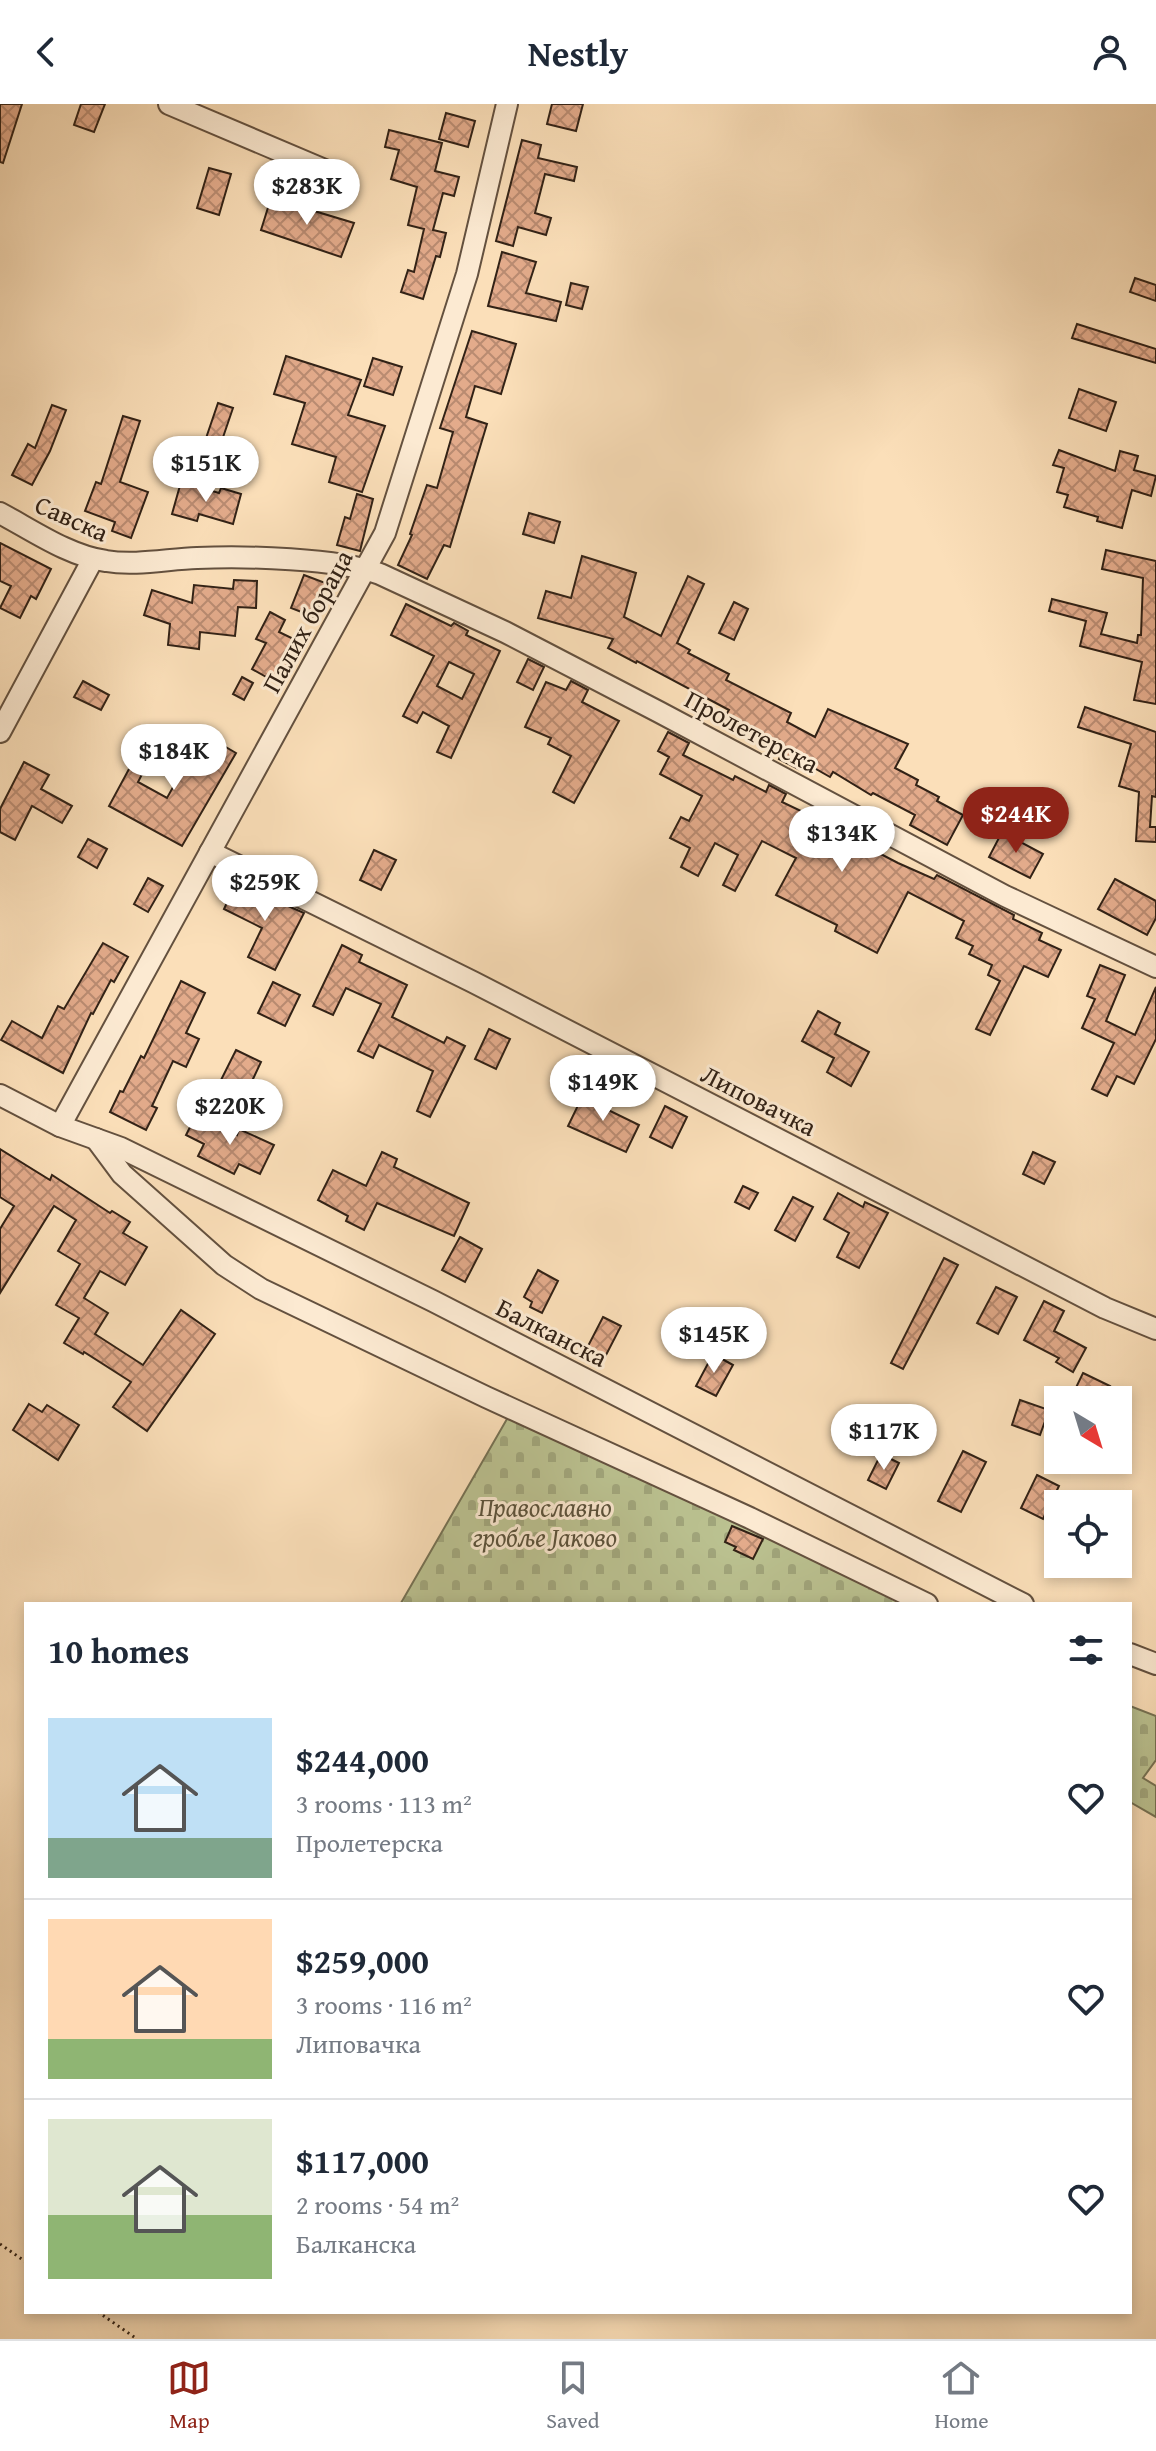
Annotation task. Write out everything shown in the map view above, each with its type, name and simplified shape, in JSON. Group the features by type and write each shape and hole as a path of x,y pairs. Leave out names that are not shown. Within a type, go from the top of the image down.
{"street":[{"path":"169,104 327,171"},
{"name":"Палих бораца","path":"60,1126 376,551 393,513 467,274 507,104"},
{"name":"Савска","path":"0,513 93,559 125,562 234,558 303,561 365,569"},
{"path":"0,732 93,559"},
{"name":"Пролетерска","path":"365,569 429,595 505,632 1005,896 1156,967"},
{"name":"Липовачка","path":"210,852 473,982 1105,1308 1156,1329"},
{"name":"Балканска","path":"0,1095 60,1126 121,1148 433,1301 1019,1602"},
{"path":"96,1139 122,1174 224,1265 261,1289 923,1602"},
{"path":"1132,1655 1156,1664"}],"path":[{"path":"0,2244 24,2261"},
{"path":"101,2314 137,2339"}],"green space":[{"name":"Православно гробље Јаково","path":"511,1412 913,1602 402,1602"},
{"path":"1132,1707 1156,1716 1156,1760 1143,1778 1156,1786 1156,1817 1132,1803"}],"building":[{"path":"0,104 22,104 3,163 0,162"},
{"path":"81,104 105,104 94,132 74,125"},
{"path":"552,104 583,104 576,131 547,124"},
{"path":"446,113 475,121 468,147 439,139"},
{"path":"389,130 442,143 435,171 459,177 454,196 443,193 433,230 446,233 423,299 401,292 408,270 414,272 424,229 408,225 417,187 391,179 399,150 385,147"},
{"path":"522,140 541,145 538,158 577,167 574,181 545,174 535,213 551,218 546,235 518,227 513,246 496,241"},
{"path":"209,168 231,174 219,215 197,208"},
{"path":"271,198 354,223 341,257 261,230"},
{"path":"502,252 536,262 526,293 561,302 556,321 488,306"},
{"path":"1135,278 1156,285 1156,301 1130,292"},
{"path":"571,283 588,287 582,309 566,305"},
{"path":"1077,324 1156,349 1156,363 1072,338"},
{"path":"472,331 516,344 501,394 475,386 466,417 487,424 450,547 444,545 427,579 398,565 412,535 427,485 437,488 453,432 440,428"},
{"path":"286,356 361,380 348,415 385,426 362,492 329,482 336,457 292,444 305,403 274,394"},
{"path":"373,358 402,367 393,395 364,386"},
{"path":"1079,389 1116,402 1106,431 1069,418"},
{"path":"218,403 233,408 219,449 204,444"},
{"path":"52,405 66,410 32,485 12,475 28,444 35,448"},
{"path":"123,416 140,421 120,482 148,492 131,538 112,531 115,522 85,511 96,482 101,484"},
{"path":"1059,450 1115,471 1120,451 1138,456 1134,470 1156,476 1151,496 1132,490 1122,528 1064,507 1068,495 1057,492 1064,468 1053,465"},
{"path":"181,482 219,493 221,488 241,494 233,524 199,514 197,521 172,514"},
{"path":"357,494 373,499 360,551 337,545 345,517 350,519"},
{"path":"529,513 560,522 554,543 523,534"},
{"path":"0,543 51,569 36,599 31,596 20,618 0,608 11,586 0,581"},
{"path":"1106,550 1156,561 1156,704 1134,700 1142,662 1080,646 1086,621 1049,611 1052,599 1107,613 1101,634 1137,643 1138,635 1141,635 1143,578 1102,569"},
{"path":"582,556 636,573 624,617 661,636 688,576 704,584 677,643 690,650 688,653 729,674 726,680 791,713 787,722 815,737 828,709 908,744 895,768 918,780 916,785 939,797 937,801 963,815 947,845 910,825 915,815 873,793 871,795 833,772 830,777 802,761 798,769 779,759 784,748 724,718 729,710 608,648 613,639 538,618 546,591 571,598"},
{"path":"304,575 328,584 314,617 291,608"},
{"path":"234,580 257,581 256,608 238,607 235,636 200,632 199,649 168,645 170,624 144,615 152,590 192,603 194,585 233,589"},
{"path":"734,602 748,609 734,640 719,633"},
{"path":"406,604 451,626 454,623 468,631 466,635 500,651 451,758 437,752 449,726 423,712 417,723 403,716 434,656 391,635","holes":["449,662 474,674 462,699 437,686"]},
{"path":"270,612 285,620 279,632 306,645 298,660 292,656 277,683 252,669 266,643 256,639"},
{"path":"528,659 544,667 533,690 517,682"},
{"path":"242,677 253,683 244,700 233,694"},
{"path":"83,681 109,695 101,710 74,697"},
{"path":"571,681 588,690 582,702 619,721 574,803 553,792 571,756 548,744 551,738 525,727 546,682 566,690"},
{"path":"1085,707 1156,732 1156,797 1152,796 1150,827 1156,827 1156,842 1136,841 1139,792 1119,786 1131,744 1078,727"},
{"path":"668,732 689,743 683,755 733,780 735,776 766,792 769,785 786,794 782,802 847,833 846,836 898,863 934,879 937,875 1042,933 1039,940 1061,950 1048,977 1024,966 990,1035 976,1029 1000,981 988,975 992,965 969,954 973,946 956,938 964,921 908,892 877,953 835,931 837,925 776,895 796,858 762,841 735,891 723,885 738,855 715,843 698,876 681,867 690,848 670,838 681,817 689,821 702,796 660,774 669,757 658,751"},
{"path":"207,736 236,753 182,846 109,806 142,745 154,751 138,782 167,798 187,762 191,765"},
{"path":"24,762 49,775 41,789 72,806 62,823 32,806 15,840 0,832 0,809"},
{"path":"1002,832 1043,854 1030,878 989,857"},
{"path":"88,839 107,849 97,868 78,857"},
{"path":"374,850 396,860 381,890 360,880"},
{"path":"148,878 163,886 148,912 134,904"},
{"path":"1115,879 1156,901 1156,918 1147,935 1098,909"},
{"path":"236,883 304,913 275,970 248,957 262,928 224,909"},
{"path":"103,943 128,957 91,1013 63,1073 1,1040 12,1021 42,1038 58,1006 64,1009"},
{"path":"342,945 362,955 359,962 407,985 392,1017 444,1043 447,1037 465,1046 430,1117 417,1111 433,1071 379,1045 373,1058 358,1051 381,1004 346,988 333,1015 313,1006"},
{"path":"1100,965 1125,975 1106,1021 1135,1035 1156,987 1156,1039 1134,1084 1117,1076 1107,1096 1092,1089 1114,1043 1082,1028 1095,999 1087,996"},
{"path":"181,981 205,993 186,1033 199,1039 186,1067 173,1061 152,1106 157,1108 146,1130 110,1112 141,1056 144,1058"},
{"path":"273,982 300,995 285,1026 258,1013"},
{"path":"818,1011 840,1023 835,1034 869,1052 851,1086 827,1072 834,1058 802,1041"},
{"path":"489,1029 510,1039 496,1069 475,1059"},
{"path":"236,1050 261,1062 245,1096 219,1084"},
{"path":"585,1091 605,1101 602,1107 639,1125 626,1152 568,1126"},
{"path":"665,1106 687,1117 672,1148 650,1137"},
{"path":"196,1115 237,1135 239,1129 274,1145 260,1174 239,1164 234,1174 198,1156 204,1144 186,1135"},
{"path":"0,1149 50,1180 52,1175 110,1213 112,1211 130,1222 123,1233 147,1247 125,1285 100,1271 84,1298 108,1313 95,1334 143,1365 181,1310 215,1334 147,1431 113,1407 131,1382 64,1343 79,1318 56,1305 80,1264 58,1251 76,1220 54,1206 0,1293 0,1229 14,1206 0,1197"},
{"path":"382,1152 397,1159 394,1167 469,1203 454,1236 377,1203 364,1230 346,1221 348,1216 318,1200 333,1170 366,1186"},
{"path":"1033,1152 1055,1162 1044,1184 1023,1174"},
{"path":"743,1186 758,1193 749,1209 735,1202"},
{"path":"838,1193 863,1207 865,1202 888,1213 859,1268 837,1257 849,1233 824,1219"},
{"path":"793,1197 813,1207 795,1241 775,1230"},
{"path":"460,1237 482,1249 465,1282 442,1270"},
{"path":"944,1258 958,1265 903,1369 891,1363"},
{"path":"538,1270 558,1281 542,1313 530,1307 532,1302 524,1297"},
{"path":"996,1287 1017,1297 998,1334 977,1323"},
{"path":"1044,1301 1064,1311 1054,1331 1086,1348 1073,1372 1056,1362 1059,1358 1024,1340"},
{"path":"603,1317 621,1326 605,1357 587,1348"},
{"path":"713,1354 733,1365 716,1396 696,1386"},
{"path":"1083,1373 1110,1386 1077,1386"},
{"path":"1020,1400 1044,1408 1040,1435 1012,1425"},
{"path":"29,1404 42,1412 47,1405 79,1425 58,1460 13,1430"},
{"path":"963,1451 986,1462 961,1512 938,1501"},
{"path":"881,1454 899,1463 886,1489 868,1480"},
{"path":"1037,1475 1059,1486 1057,1490 1044,1490 1043,1519 1021,1508"},
{"path":"732,1526 763,1539 753,1559 725,1542"}]}
